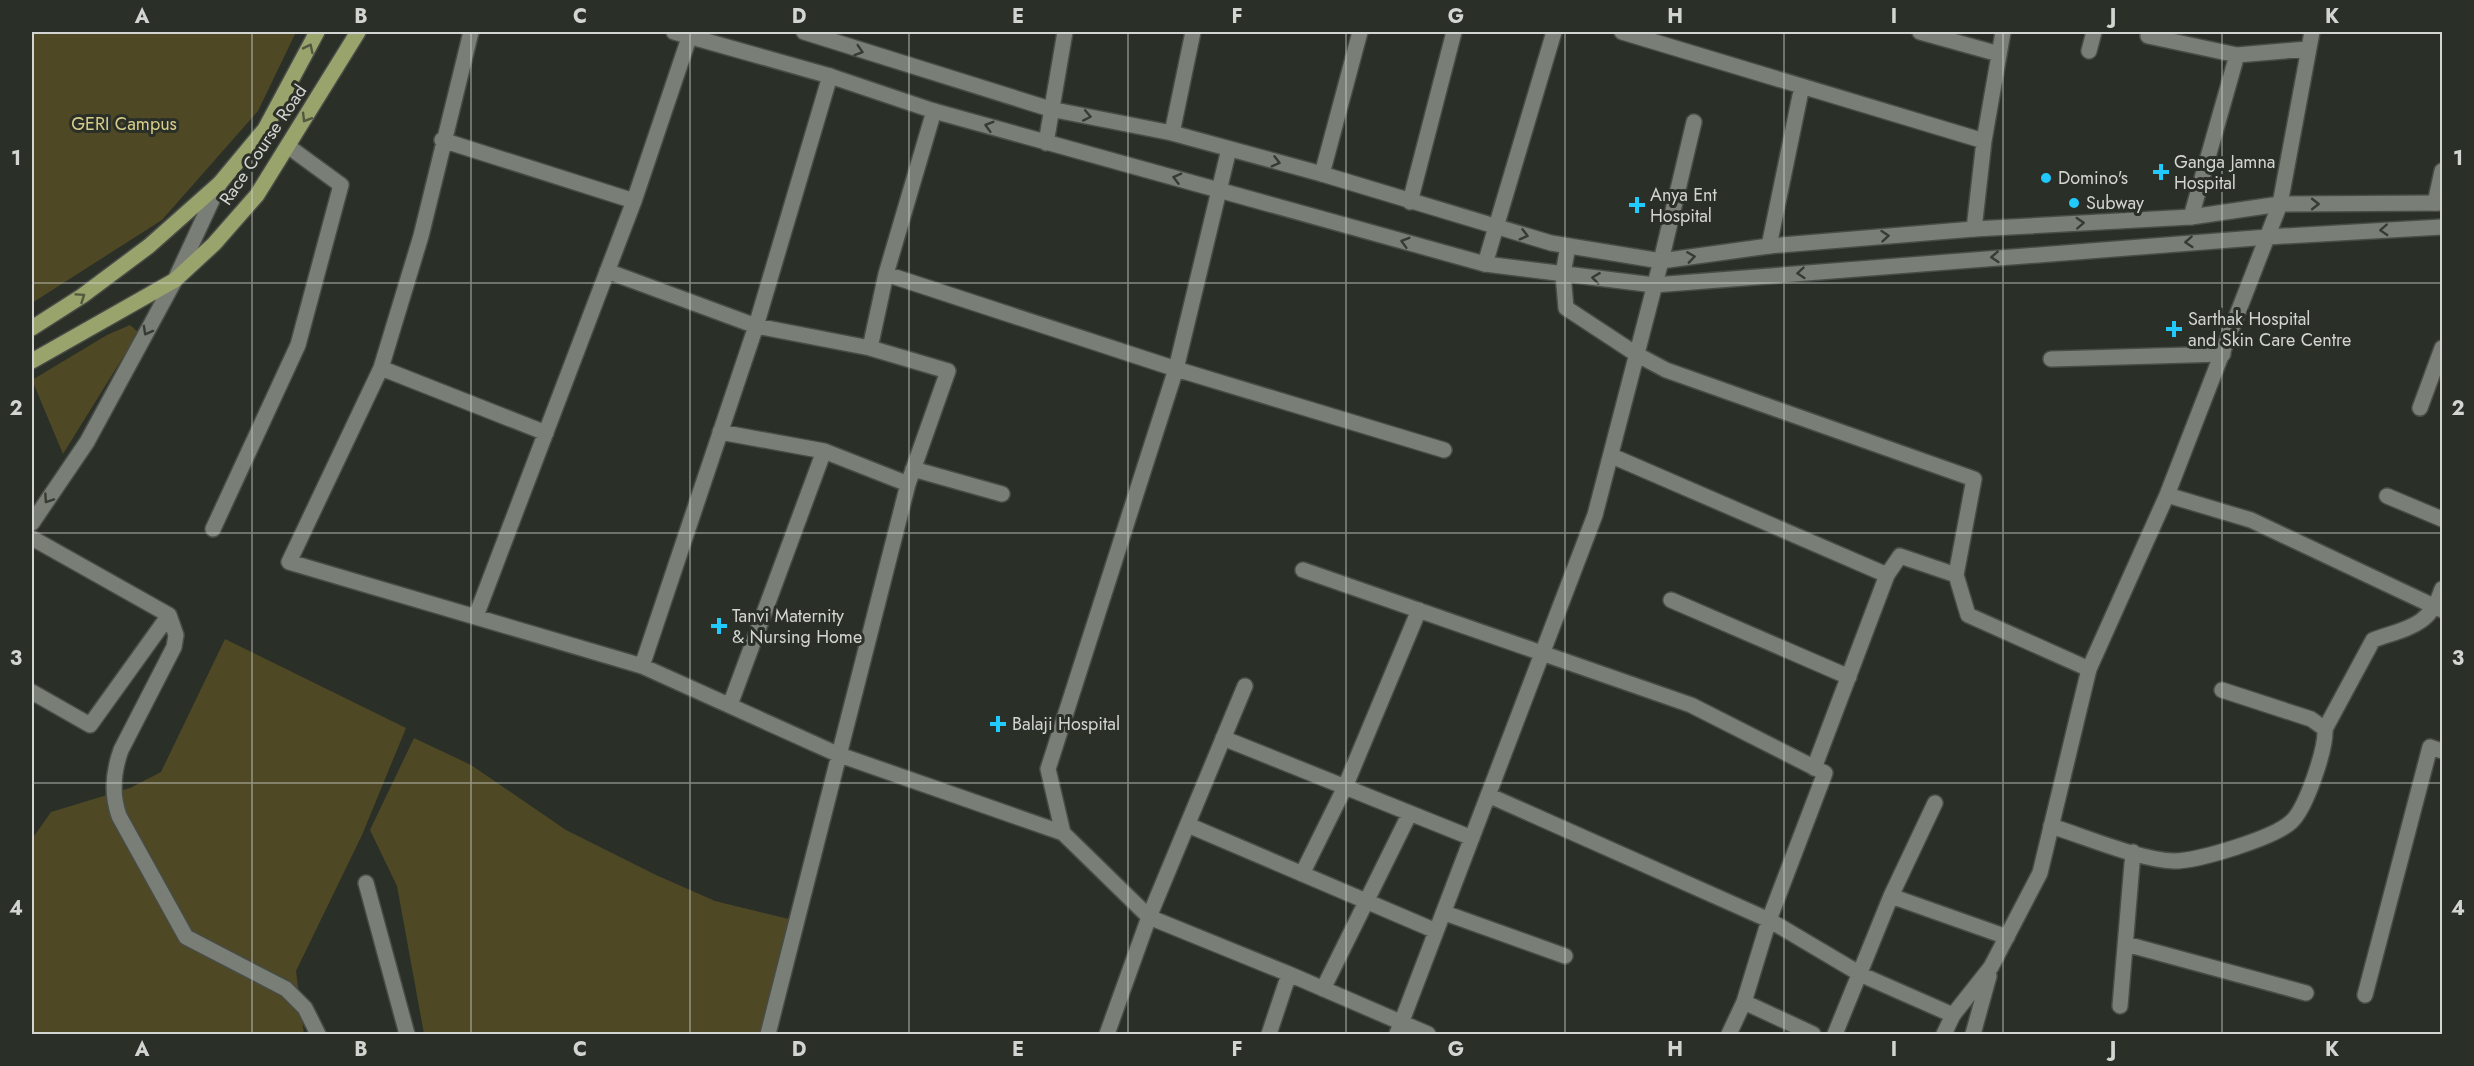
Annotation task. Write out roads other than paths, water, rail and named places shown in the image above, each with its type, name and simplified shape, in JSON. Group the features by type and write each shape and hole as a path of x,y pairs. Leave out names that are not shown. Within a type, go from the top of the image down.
{"main road":[{"name":"Race Course Road","path":"32,328 82,296 149,246 220,183 264,129 317,32"},
{"name":"Race Course Road","path":"32,361 175,280 223,234 257,195 289,147 358,32"}],"street":[{"path":"471,32 442,140 421,236 381,368 289,562 642,666 837,754 1063,833 1149,917 1323,989 1399,1029 1428,1035"},
{"path":"674,32 690,34 830,76 934,111 1485,264 1654,285 2268,237 2442,227"},
{"path":"804,32 1050,109 1172,133 1322,174 1498,228 1568,246 1661,261 1769,246 1974,229 2191,217 2280,204 2439,203 2442,171"},
{"path":"1046,143 1065,32"},
{"path":"1172,133 1193,32"},
{"path":"1322,174 1360,32"},
{"path":"1410,202 1454,32"},
{"path":"1485,264 1498,228 1554,32"},
{"path":"1622,32 1984,141"},
{"path":"1920,32 1999,54"},
{"path":"1974,229 1984,141 2003,32"},
{"path":"2089,51 2094,32"},
{"path":"1944,1035 1953,1015 1991,967 2040,873 2090,669 2167,495 2280,204 2307,49 2312,32"},
{"path":"476,616 634,201 690,34"},
{"path":"2148,36 2237,55 2307,49"},
{"path":"2191,217 2237,55"},
{"path":"642,666 756,326 830,76"},
{"path":"1769,246 1802,86"},
{"path":"870,348 886,274 934,111"},
{"path":"1399,1029 1595,515 1612,456 1694,122"},
{"path":"442,140 634,201"},
{"path":"213,529 298,345 341,185 289,147"},
{"path":"1063,833 1048,769 1176,369 1229,149"},
{"path":"32,523 87,442 175,280 220,183"},
{"path":"1568,246 1563,274 1566,308 1636,354 1666,370 1974,479 1956,575 1968,615 2090,669"},
{"path":"607,271 756,326 870,348 948,371 908,484 837,754 768,1035"},
{"path":"886,274 1176,369 1444,450"},
{"path":"2420,408 2442,348"},
{"path":"2051,358 2223,354"},
{"path":"381,368 546,433"},
{"path":"720,432 824,451 908,484"},
{"path":"730,705 824,451"},
{"path":"1612,456 1887,575"},
{"path":"913,469 1002,494"},
{"path":"2167,495 2251,520 2440,608"},
{"path":"2388,496 2442,519"},
{"path":"32,538 170,615 176,635 174,647 115,765 114,801 119,816 186,937 286,988 305,1008 318,1035"},
{"path":"1814,768 1887,575 1900,556 1956,575"},
{"path":"1303,570 1691,705 1825,772 1769,920 1744,1002 1729,1035"},
{"path":"2051,826 2133,852 2174,861 2196,859 2283,828 2300,810 2325,742 2325,729 2373,640 2424,621 2440,608 2442,590"},
{"path":"1671,600 1848,677"},
{"path":"1302,874 1345,787 1419,610"},
{"path":"32,692 90,725 170,615"},
{"path":"1107,1035 1149,917 1245,686"},
{"path":"2222,690 2311,718 2325,729"},
{"path":"1223,738 1472,838"},
{"path":"2365,995 2430,747 2442,751"},
{"path":"1488,795 1769,920 1862,975 1953,1015"},
{"path":"1836,1035 1862,975 1891,896 1935,803"},
{"path":"1323,989 1410,813"},
{"path":"1188,825 1436,932"},
{"path":"2120,1006 2133,852"},
{"path":"366,883 407,1035"},
{"path":"1891,896 2007,937"},
{"path":"1445,913 1565,956"},
{"path":"2126,944 2306,993"},
{"path":"1972,1035 1991,967"},
{"path":"1269,1035 1289,974"},
{"path":"1744,1002 1813,1035"}],"place":[{"name":"Ganga Jamna Hospital","path":"2161,172"},
{"name":"Domino's","path":"2046,178"},
{"name":"Subway","path":"2074,203"},
{"name":"Anya Ent Hospital","path":"1637,205"},
{"name":"Sarthak Hospital and Skin Care Centre","path":"2174,329"},
{"name":"Tanvi Maternity & Nursing Home","path":"719,626"},
{"name":"Balaji Hospital","path":"998,724"}],"park label":[{"name":"GERI Campus","path":"124,124"}]}
